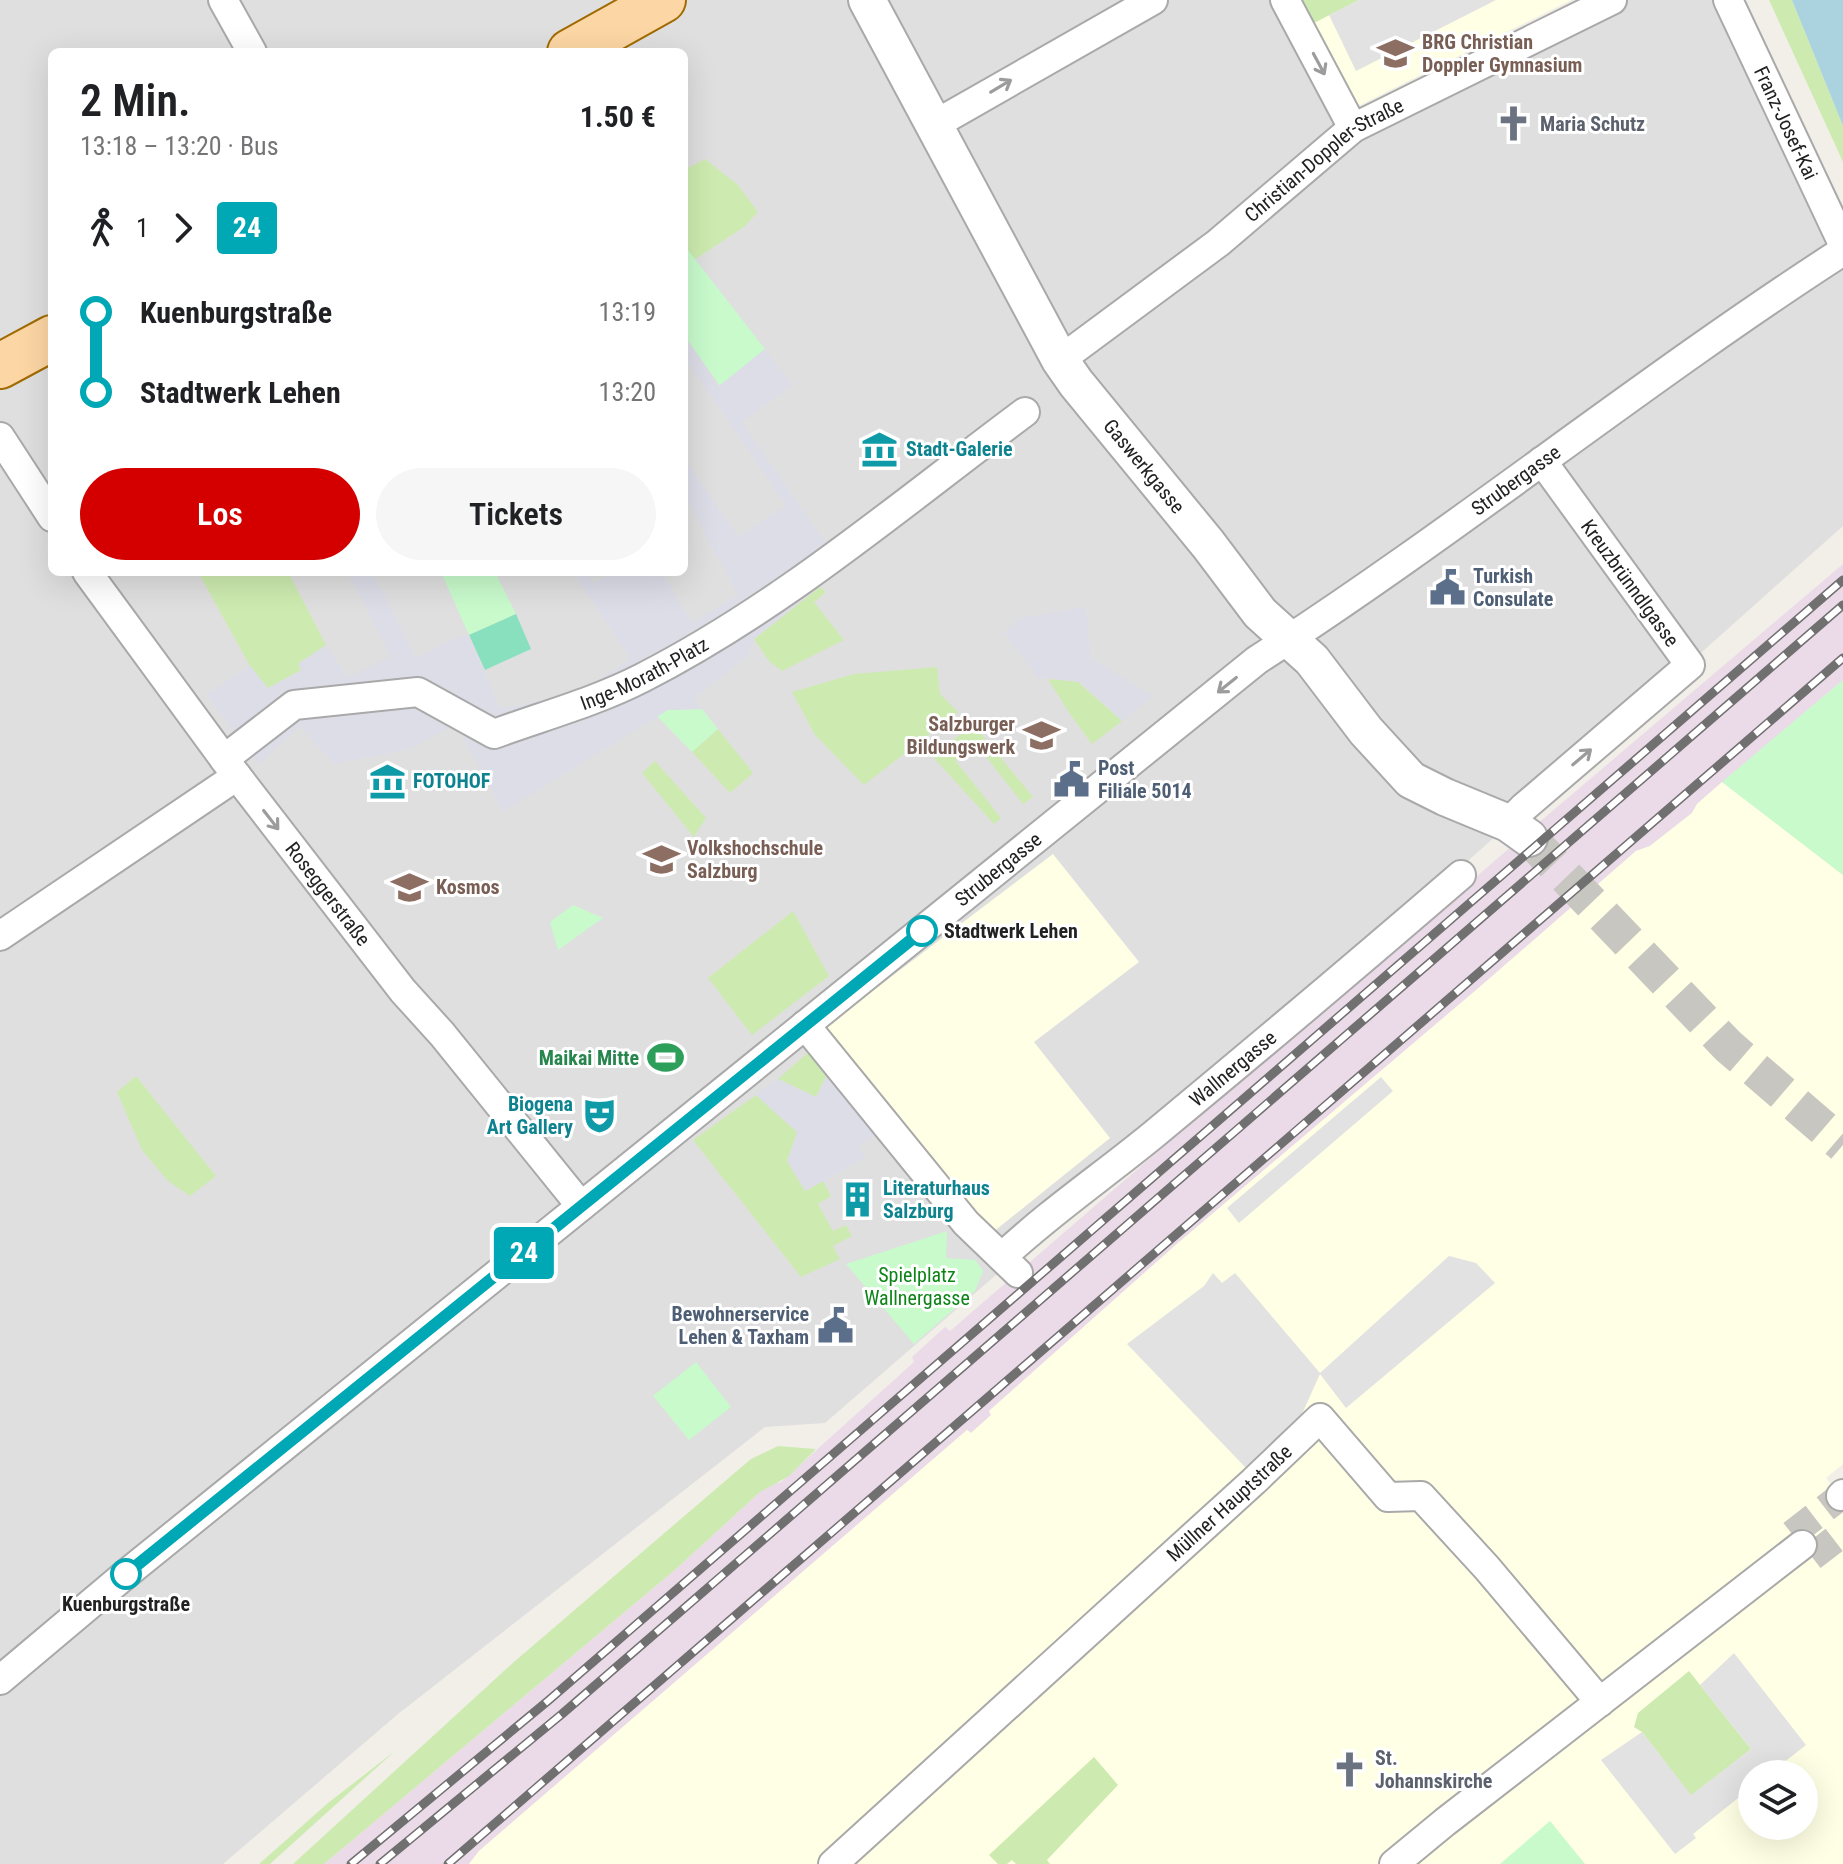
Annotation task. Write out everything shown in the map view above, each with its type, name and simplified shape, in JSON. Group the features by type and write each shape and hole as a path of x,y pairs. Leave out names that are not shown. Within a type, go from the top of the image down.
{"main road":[{"path":"577,48 663,0"},
{"path":"0,366 48,340"}],"street":[{"path":"223,0 250,48"},
{"name":"Gaswerkgasse","path":"867,0 1060,360 1076,383 1208,544 1260,613 1312,660 1366,731 1411,780 1518,830"},
{"path":"934,125 1153,0"},
{"path":"1285,0 1353,128"},
{"name":"Christian-Doppler-Straße","path":"1060,360 1218,243 1353,128 1612,0"},
{"name":"Franz-Josef-Kai","path":"1728,0 1843,244"},
{"name":"Strubergasse","path":"0,1680 138,1564 1257,660 1843,251"},
{"name":"Inge-Morath-Platz","path":"0,936 231,768 294,705 418,692 494,734 613,692 760,608 866,535 1025,412"},
{"path":"0,437 48,511"},
{"name":"Kreuzbrünndlgasse","path":"1518,830 1523,808 1690,665 1542,461"},
{"name":"Roseggerstraße","path":"90,576 231,768 403,991 442,1034 581,1206"},
{"name":"Wallnergasse","path":"805,1025 966,1223 1010,1265 1037,1225 1280,1030 1461,875"},
{"name":"Müllner Hauptstraße","path":"833,1864 1209,1523 1320,1418 1388,1497 1421,1496 1487,1568 1600,1702"},
{"path":"1394,1864 1802,1546"}],"shaded area":[{"path":"0,0 1284,0 1353,128 1612,0 1728,0 1843,244 1843,526 1264,1043 825,1423 765,1427 398,1714 223,1864 0,1864"},
{"name":"BRG Christian Doppler Gymnasium","path":"1299,0 1571,0 1356,107"},
{"path":"1359,0 1496,0 1356,71 1329,15"},
{"path":"688,341 719,386 765,349 793,385 742,422 826,544 937,466 954,447 1031,394 1038,418 931,497 754,639 749,655 694,699 702,709 668,710 503,812 456,724 409,749 334,764 300,727 259,764 206,694 250,666 268,688 301,670 298,664 326,645 348,677 391,656 349,576 375,576 416,658 457,637 469,635 500,708 584,689 630,659 575,576 590,576 594,583 607,576 664,576 692,623 738,595 688,502 688,464 739,537 786,505 688,363"},
{"path":"1843,564 1843,680 1697,804 1692,813 1650,846 1636,851 1178,1243 989,1411 992,1415 971,1433 967,1430 479,1851 469,1864 324,1864 676,1569 768,1485 781,1482 914,1362 912,1357 945,1327 950,1331"},
{"path":"1086,607 1091,658 1153,696 1123,721 1079,681 1038,678 1004,632 1020,618"},
{"path":"1722,782 1843,875 1843,1464 1826,1478 1843,1500 1843,1864 469,1864 479,1851 967,1430 971,1433 991,1415 989,1411 1178,1243 1636,851 1650,846 1692,813 1697,804"},
{"path":"1053,854 1139,962 1034,1042 1110,1138 992,1233 825,1027"},
{"path":"829,1071 879,1133 859,1146 866,1157 805,1191 787,1161 797,1132 756,1095 778,1079 816,1097"},
{"path":"1381,1077 1393,1091 1239,1223 1227,1208"},
{"path":"1449,1256 1476,1263 1495,1283 1346,1408 1320,1374 1302,1414 1246,1468 1127,1344 1204,1286 1213,1273 1222,1283 1235,1273 1320,1373"},
{"path":"1734,1653 1806,1745 1787,1760 1738,1760 1738,1798 1693,1834 1696,1838 1675,1854 1601,1760 1642,1732 1691,1795 1751,1749 1700,1685"}],"green space":[{"path":"1302,0 1359,0 1314,23"},
{"path":"1769,0 1792,0 1843,126 1843,162"},
{"path":"705,159 737,184 758,212 744,227 694,260 688,251 688,168"},
{"path":"688,250 765,349 720,386 688,341"},
{"path":"200,576 290,576 326,645 299,663 302,670 268,689 250,666"},
{"path":"443,576 497,576 516,614 469,635"},
{"path":"820,587 826,592 814,602 844,640 782,671 769,661 754,639"},
{"path":"516,614 531,649 485,670 469,635"},
{"path":"937,667 940,694 958,712 864,785 815,735 792,692 854,674"},
{"path":"1048,679 1078,682 1122,721 1092,744"},
{"path":"1843,680 1843,875 1722,782"},
{"path":"702,709 718,729 692,752 657,716 668,710"},
{"path":"973,724 1033,797 1023,804 977,745 955,760 1001,818 994,824 933,757"},
{"path":"718,729 753,773 730,793 692,752"},
{"path":"655,761 706,818 694,837 642,773"},
{"path":"573,905 603,918 558,950 550,922"},
{"path":"793,911 829,976 752,1035 708,978"},
{"path":"812,1049 829,1071 816,1097 778,1079"},
{"path":"136,1076 216,1176 190,1196 168,1181 142,1150 117,1092"},
{"path":"756,1095 797,1132 805,1191 823,1181 831,1196 818,1204 833,1231 846,1225 852,1236 833,1246 840,1259 801,1277 693,1140"},
{"name":"Spielplatz Wallnergasse","path":"947,1231 946,1258 975,1260 983,1271 975,1291 914,1344 846,1264"},
{"path":"696,1362 731,1407 689,1440 653,1396"},
{"path":"778,1446 816,1449 789,1476 760,1492 676,1569 324,1864 293,1864 515,1661 751,1459"},
{"path":"1689,1671 1751,1749 1691,1796 1642,1732 1634,1727 1638,1713"},
{"path":"395,1751 270,1864 259,1864 328,1803"},
{"path":"1094,1757 1118,1785 1047,1860 1050,1864 1016,1864 1012,1860 1007,1864 998,1864 989,1855"},
{"path":"1550,1821 1585,1864 1500,1864"}],"water":[{"path":"1792,0 1843,0 1843,126"}],"tunnel":[{"path":"1529,838 1728,1046 1843,1145"},
{"path":"1792,1534 1841,1496"},
{"path":"1812,1557 1843,1533"}],"railway":[{"path":"351,1864 549,1700 1843,580"},
{"path":"380,1864 562,1714 1843,605"},
{"path":"448,1864 1843,658"}],"bus line":[{"name":"24","path":"126,1574 922,931"}],"place":[{"name":"BRG Christian Doppler Gymnasium","path":"1396,54"},
{"name":"Maria Schutz","path":"1514,124"},
{"name":"Stadt-Galerie","path":"880,449"},
{"name":"Turkish Consulate","path":"1447,588"},
{"name":"Salzburger Bildungswerk","path":"1041,736"},
{"name":"Post Filiale 5014","path":"1072,779"},
{"name":"FOTOHOF","path":"387,781"},
{"name":"Volkshochschule Salzburg","path":"661,859"},
{"name":"Kosmos","path":"410,887"},
{"name":"Stadtwerk Lehen","path":"922,931"},
{"name":"Maikai Mitte","path":"665,1058"},
{"name":"Biogena Art Gallery","path":"599,1115"},
{"name":"Literaturhaus Salzburg","path":"857,1200"},
{"name":"Bewohnerservice Lehen & Taxham","path":"835,1325"},
{"name":"Kuenburgstraße","path":"126,1574"},
{"name":"St. Johannskirche","path":"1349,1770"}]}
